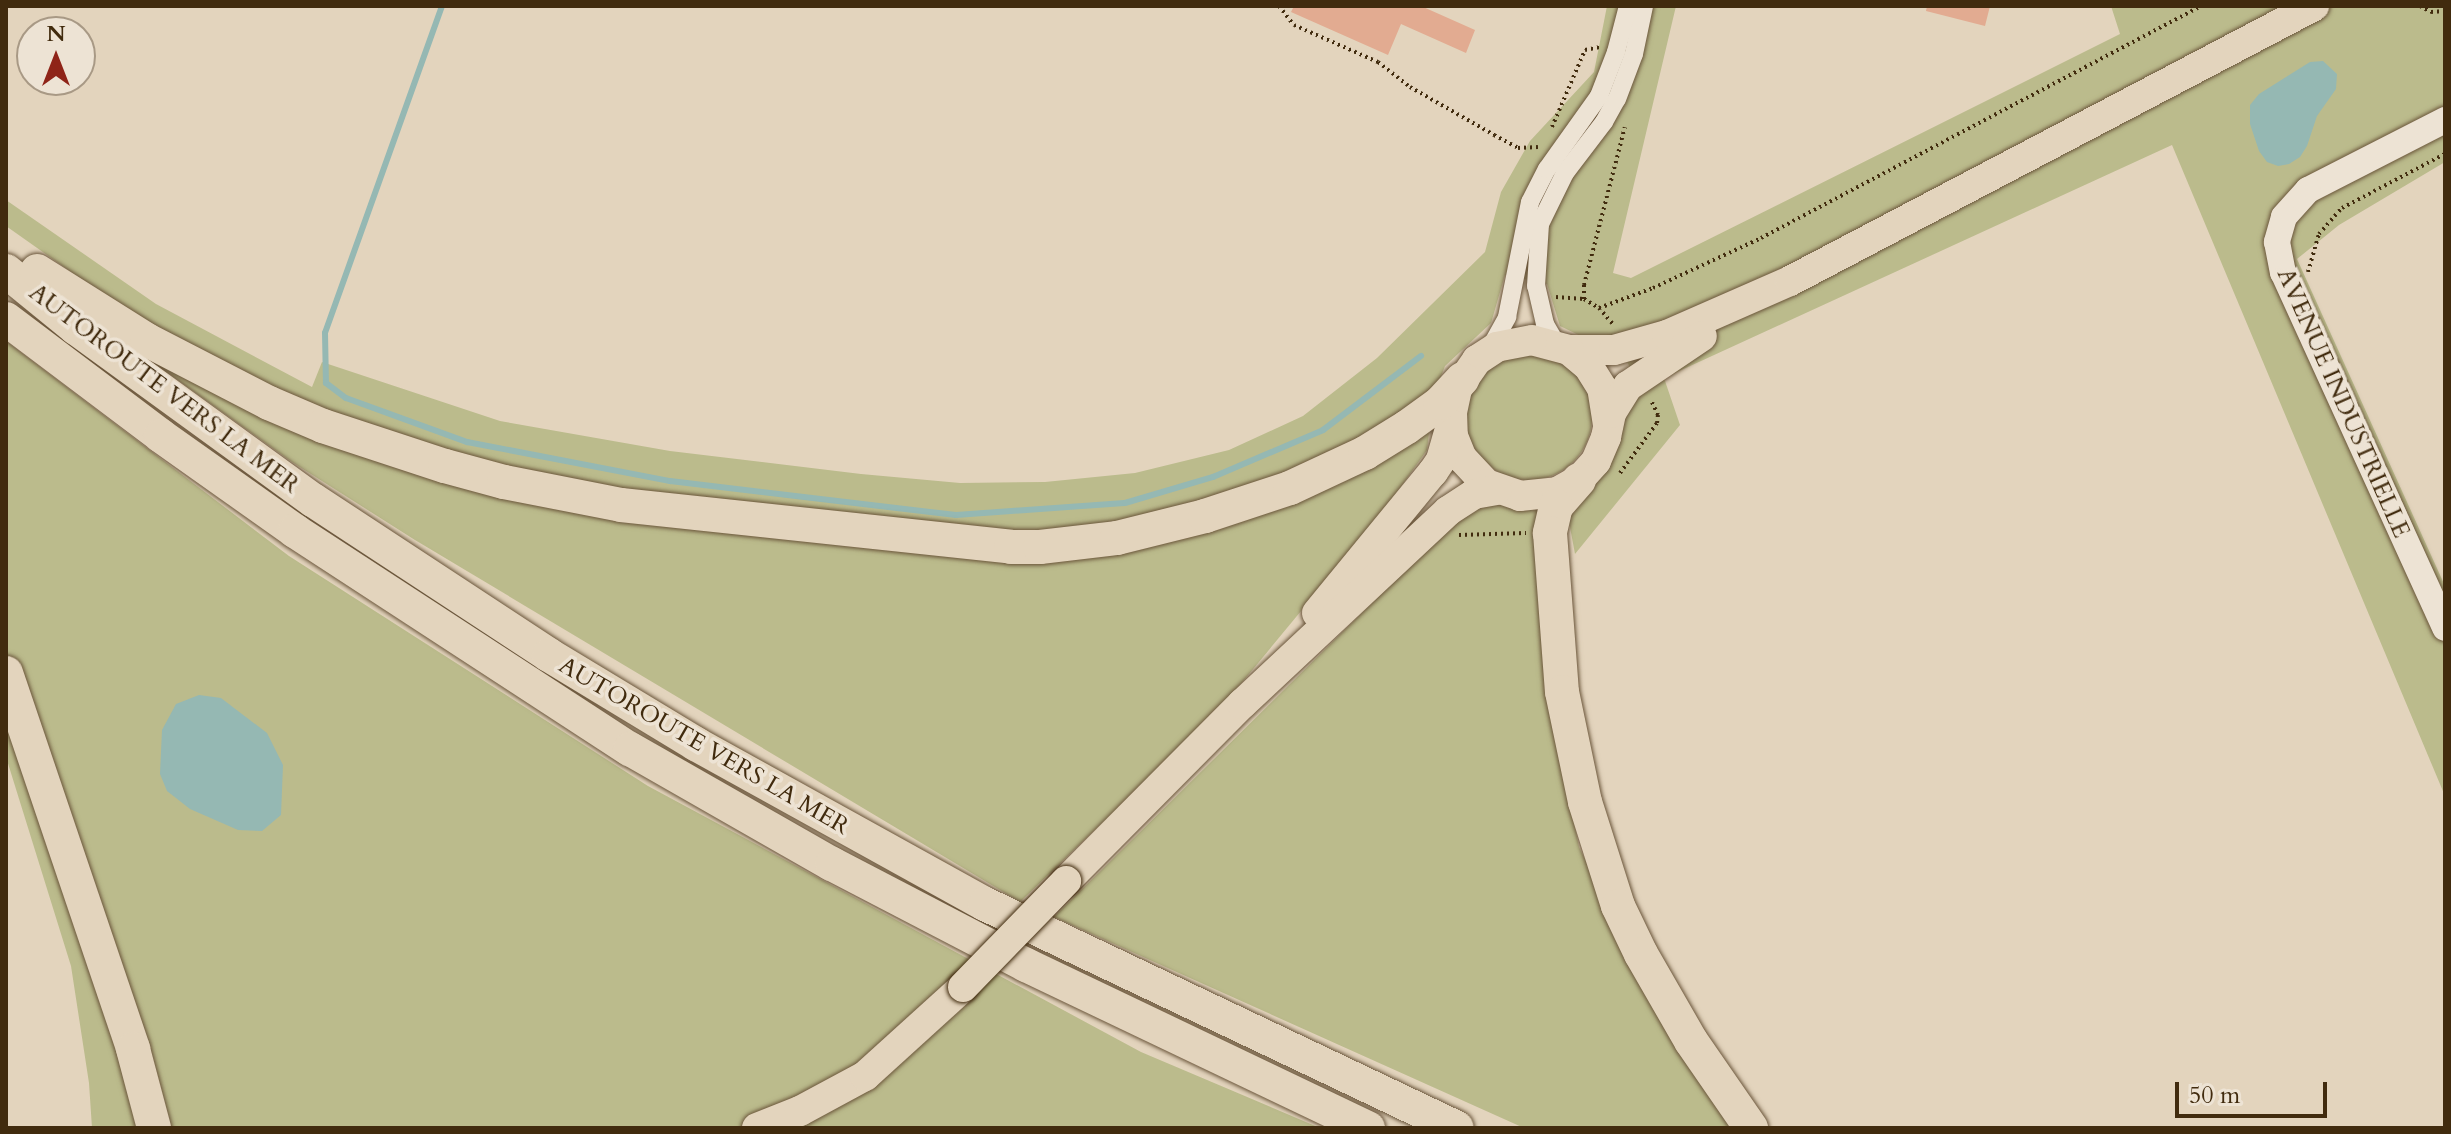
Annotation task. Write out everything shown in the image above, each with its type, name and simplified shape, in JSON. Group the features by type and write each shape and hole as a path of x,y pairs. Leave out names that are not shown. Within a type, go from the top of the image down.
{"highway":[{"path":"6,249 93,308 203,371 323,426 445,466 558,494 621,505 1011,547 1040,547 1117,538 1205,516 1290,488 1365,453 1407,427 1440,403 1462,379"},
{"name":"AUTOROUTE VERS LA MER","path":"6,271 135,372 313,500 549,655 696,744 985,904 1457,1128"},
{"path":"6,319 161,436 295,531 630,749 731,809 978,940 1368,1128"},
{"path":"1579,480 1556,506 1550,533 1562,692 1585,802 1618,906 1641,954 1698,1052 1751,1128"},
{"path":"6,673 128,1034 154,1128"}],"main road":[{"path":"2257,34 2299,6"},
{"path":"1242,704 1441,460 1451,424 1453,401 1462,379 1487,353 1520,341 1563,348 1614,350 1667,335 1790,281 2062,142 2257,34 2314,6"},
{"path":"1451,424 1462,458 1477,477 1497,490 1520,496 1545,495 1579,480 1602,449 1618,400 1639,376 1790,281"},
{"path":"1563,348 1596,376 1606,400 1608,425"},
{"path":"757,1128 800,1111 865,1076 963,987 1242,704 1448,511 1474,494 1497,490"}],"street":[{"path":"1487,353 1507,317 1530,202 1547,169 1599,96 1617,50 1628,6"},
{"path":"1563,348 1545,324 1538,298 1535,257 1540,224 1565,173 1604,122 1617,99 1634,54 1644,6"},
{"name":"AVENUE INDUSTRIELLE","path":"2445,120 2314,186 2293,203 2280,225 2277,242 2280,264 2295,299 2445,628"}],"path":[{"path":"1279,6 1294,25 1378,62 1410,87 1506,142 1536,149 1543,140"},
{"path":"1617,99 1629,107 1583,293 1584,299 1599,308 1653,288 1774,231 2201,6"},
{"path":"2420,6 2431,12 2445,11"},
{"path":"1551,130 1585,50 1592,46 1617,50"},
{"path":"2295,299 2306,281 2319,234 2342,208 2445,154"}],"green space":[{"path":"1607,6 1676,6 1613,273 1631,278 2120,34 2111,6 2445,6 2445,162 2339,225 2297,259 2445,586 2445,796 2172,145 1664,378 1680,425 1575,554 1567,511 1639,387 1617,340 1591,341 1560,326 1547,284 1505,275 1491,323 1445,366 1433,397 1427,450 1383,512 1220,709 1020,902 415,540 292,462 129,345 132,315 6,226 6,200 156,304 312,387 322,362 500,421 670,451 861,474 960,483 1045,482 1135,473 1229,450 1303,416 1377,358 1485,252 1501,192 1530,141 1594,72"},
{"path":"6,341 289,556 648,786 1141,1052 1320,1128 92,1128 89,1083 71,966 6,757"},
{"path":"1529,354 1553,359 1573,373 1587,393 1592,417 1587,441 1573,461 1553,475 1529,480 1505,475 1485,461 1471,441 1466,417 1471,393 1485,373 1505,359"},
{"path":"1500,505 1540,510 1547,687 1579,847 1676,1048 1740,1128 1524,1128 1054,917 1453,523 1476,506"}],"water":[{"path":"2323,61 2337,74 2336,89 2317,116 2307,146 2300,157 2289,164 2278,166 2267,162 2259,151 2250,124 2250,105 2259,94 2310,62"},
{"path":"199,695 221,698 267,733 283,765 281,815 262,831 238,830 190,809 167,791 160,774 162,730 176,704"}],"building":[{"path":"1294,6 1421,6 1475,30 1466,53 1401,24 1388,55 1291,12"},
{"path":"1927,6 1990,6 1985,26 1926,11"}],"waterway":[{"path":"442,6 325,333 326,383 346,398 467,442 670,481 956,515 1125,503 1213,477 1323,430 1421,356"}]}
